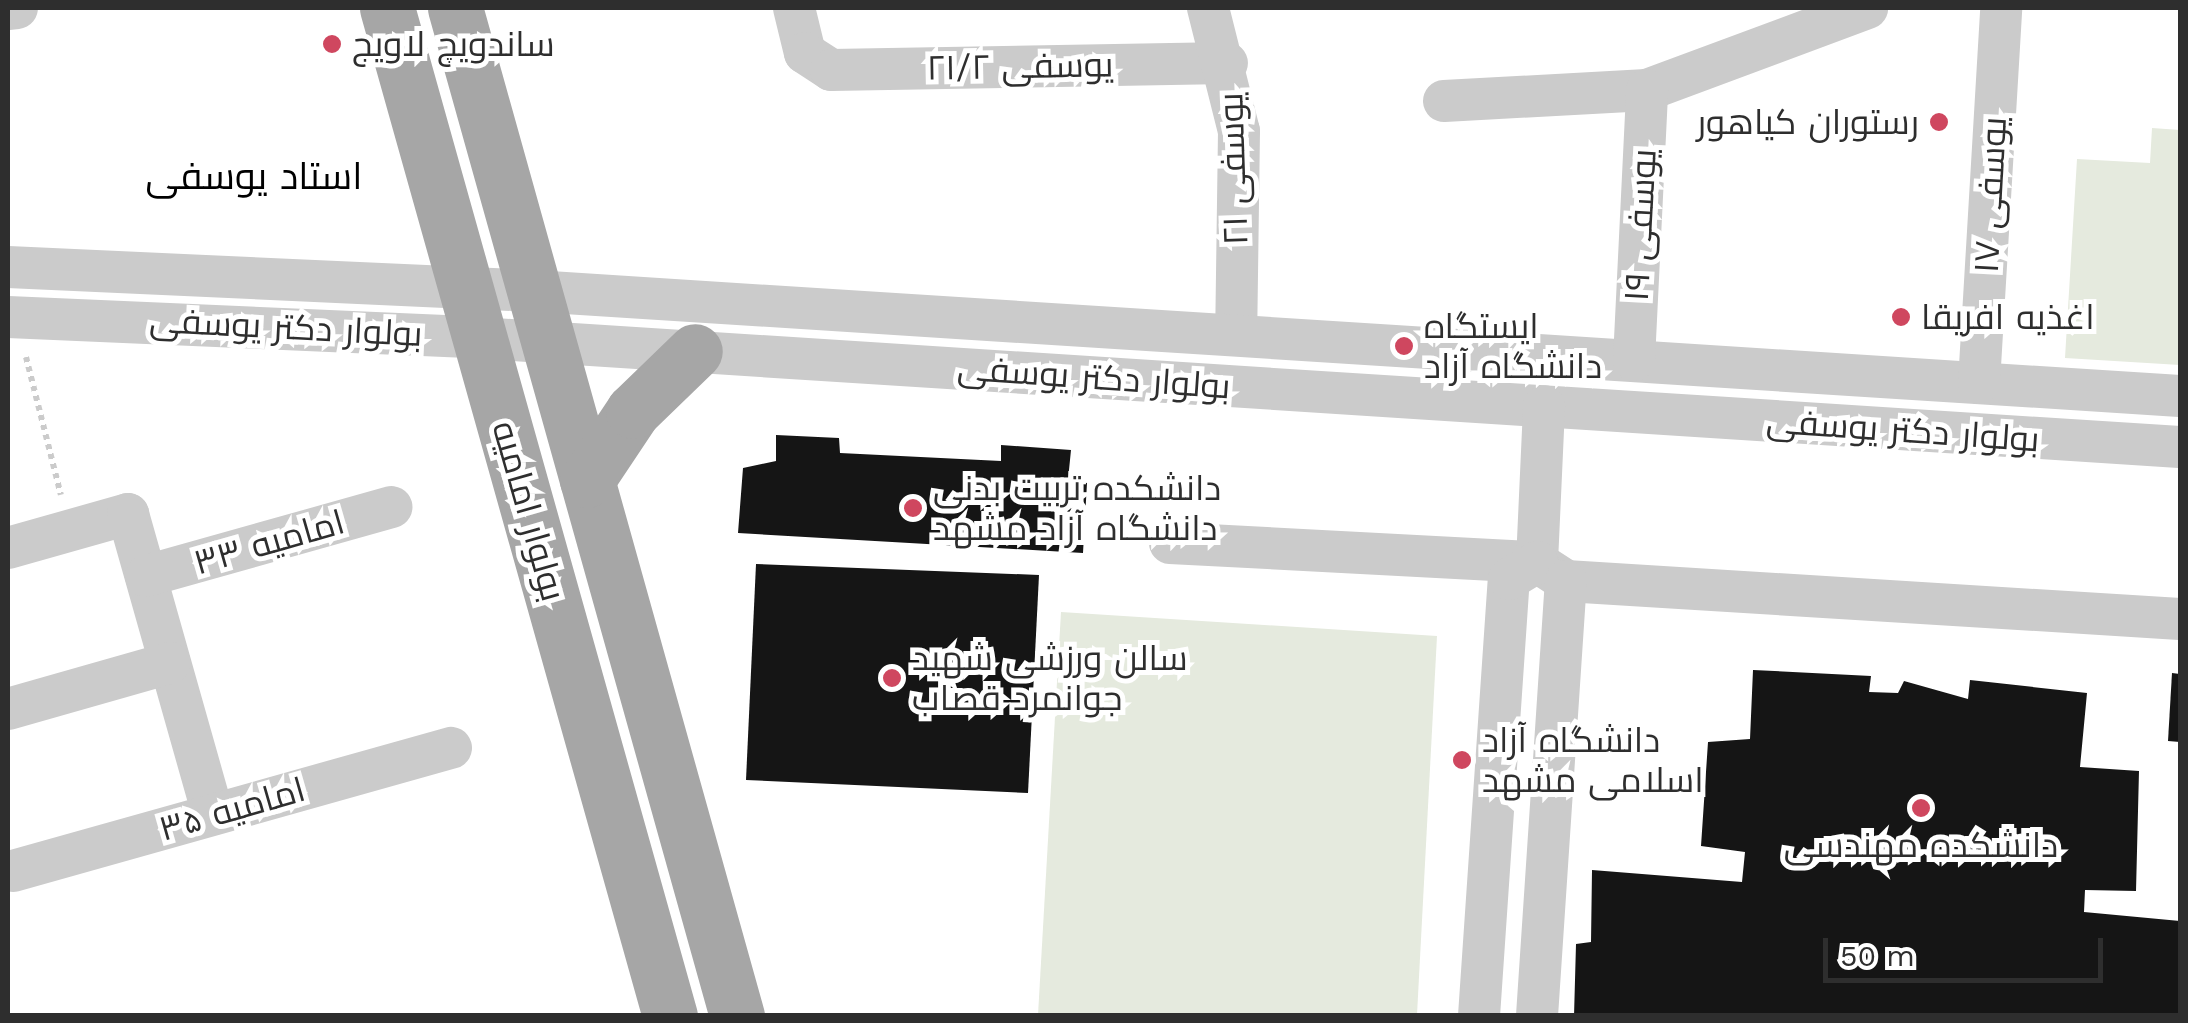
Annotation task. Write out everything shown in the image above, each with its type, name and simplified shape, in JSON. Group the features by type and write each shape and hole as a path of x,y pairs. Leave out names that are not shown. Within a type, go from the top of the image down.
{"main road":[{"name":"بولوار امامیه","path":"387,8 670,1016"},
{"name":"بولوار امامیه","path":"454,8 737,1016"},
{"path":"588,480 634,411 695,352"}],"street":[{"path":"8,8 17,8"},
{"name":"یوسفی ۲۱/۲","path":"794,8 814,64 1227,62"},
{"name":"یوسفی ۲۱","path":"1208,8 1227,62 1239,130 1236,334"},
{"path":"1444,100 1647,90 1866,8"},
{"name":"یوسفی ۱۷","path":"1979,383 2001,8"},
{"name":"یوسفی ۱۹","path":"1634,360 1647,90"},
{"name":"بولوار دکتر یوسفی","path":"8,267 473,312 548,342 2180,448"},
{"name":"بولوار دکتر یوسفی","path":"12,317 473,312 534,291 2180,396"},
{"path":"1537,1016 1551,572 1544,406"},
{"name":"امامیه ۳۳","path":"146,576 392,507"},
{"path":"8,548 128,514 213,814"},
{"path":"1170,543 2180,620"},
{"path":"1479,1016 1509,579 1551,572"},
{"path":"8,709 170,664"},
{"name":"امامیه ۳۵","path":"13,870 451,748"}],"path":[{"path":"12,317 70,530"}],"shaded area":[{"path":"2152,128 2180,130 2180,365 2065,358 2077,159 2150,163"},
{"path":"1061,612 1437,636 1417,1015 1038,1015"}],"building":[{"name":"دانشکده تربیت بدنی دانشگاه آزاد مشهد","path":"776,435 839,438 840,453 1001,461 1001,445 1071,450 1068,480 1087,483 1083,553 738,533 743,468 776,461"},
{"name":"سالن ورزشی شهید جوانمرد قصاب","path":"756,564 1039,575 1028,793 746,780"},
{"name":"دانشکده مهندسی","path":"1753,670 1871,676 1869,692 1898,693 1904,681 1968,699 1970,680 2087,693 2080,767 2139,771 2136,891 2085,890 2084,912 2180,921 2180,1016 1574,1016 1576,944 1591,942 1592,870 1742,882 1745,852 1701,846 1708,742 1750,739"},
{"path":"2172,673 2180,674 2180,742 2168,741"}],"place":[{"name":"ساندویچ لاویج","path":"332,44"},
{"name":"رستوران کیاهور","path":"1939,122"},
{"name":"اغذیه افریقا","path":"1901,317"},
{"name":"ایستگاه دانشگاه آزاد","path":"1404,346"},
{"name":"دانشکده تربیت بدنی دانشگاه آزاد مشهد","path":"913,508"},
{"name":"سالن ورزشی شهید جوانمرد قصاب","path":"892,678"},
{"name":"دانشگاه آزاد اسلامی مشهد","path":"1462,760"},
{"name":"دانشکده مهندسی","path":"1921,808"}],"district":[{"name":"استاد یوسفی","path":"254,177"}]}
